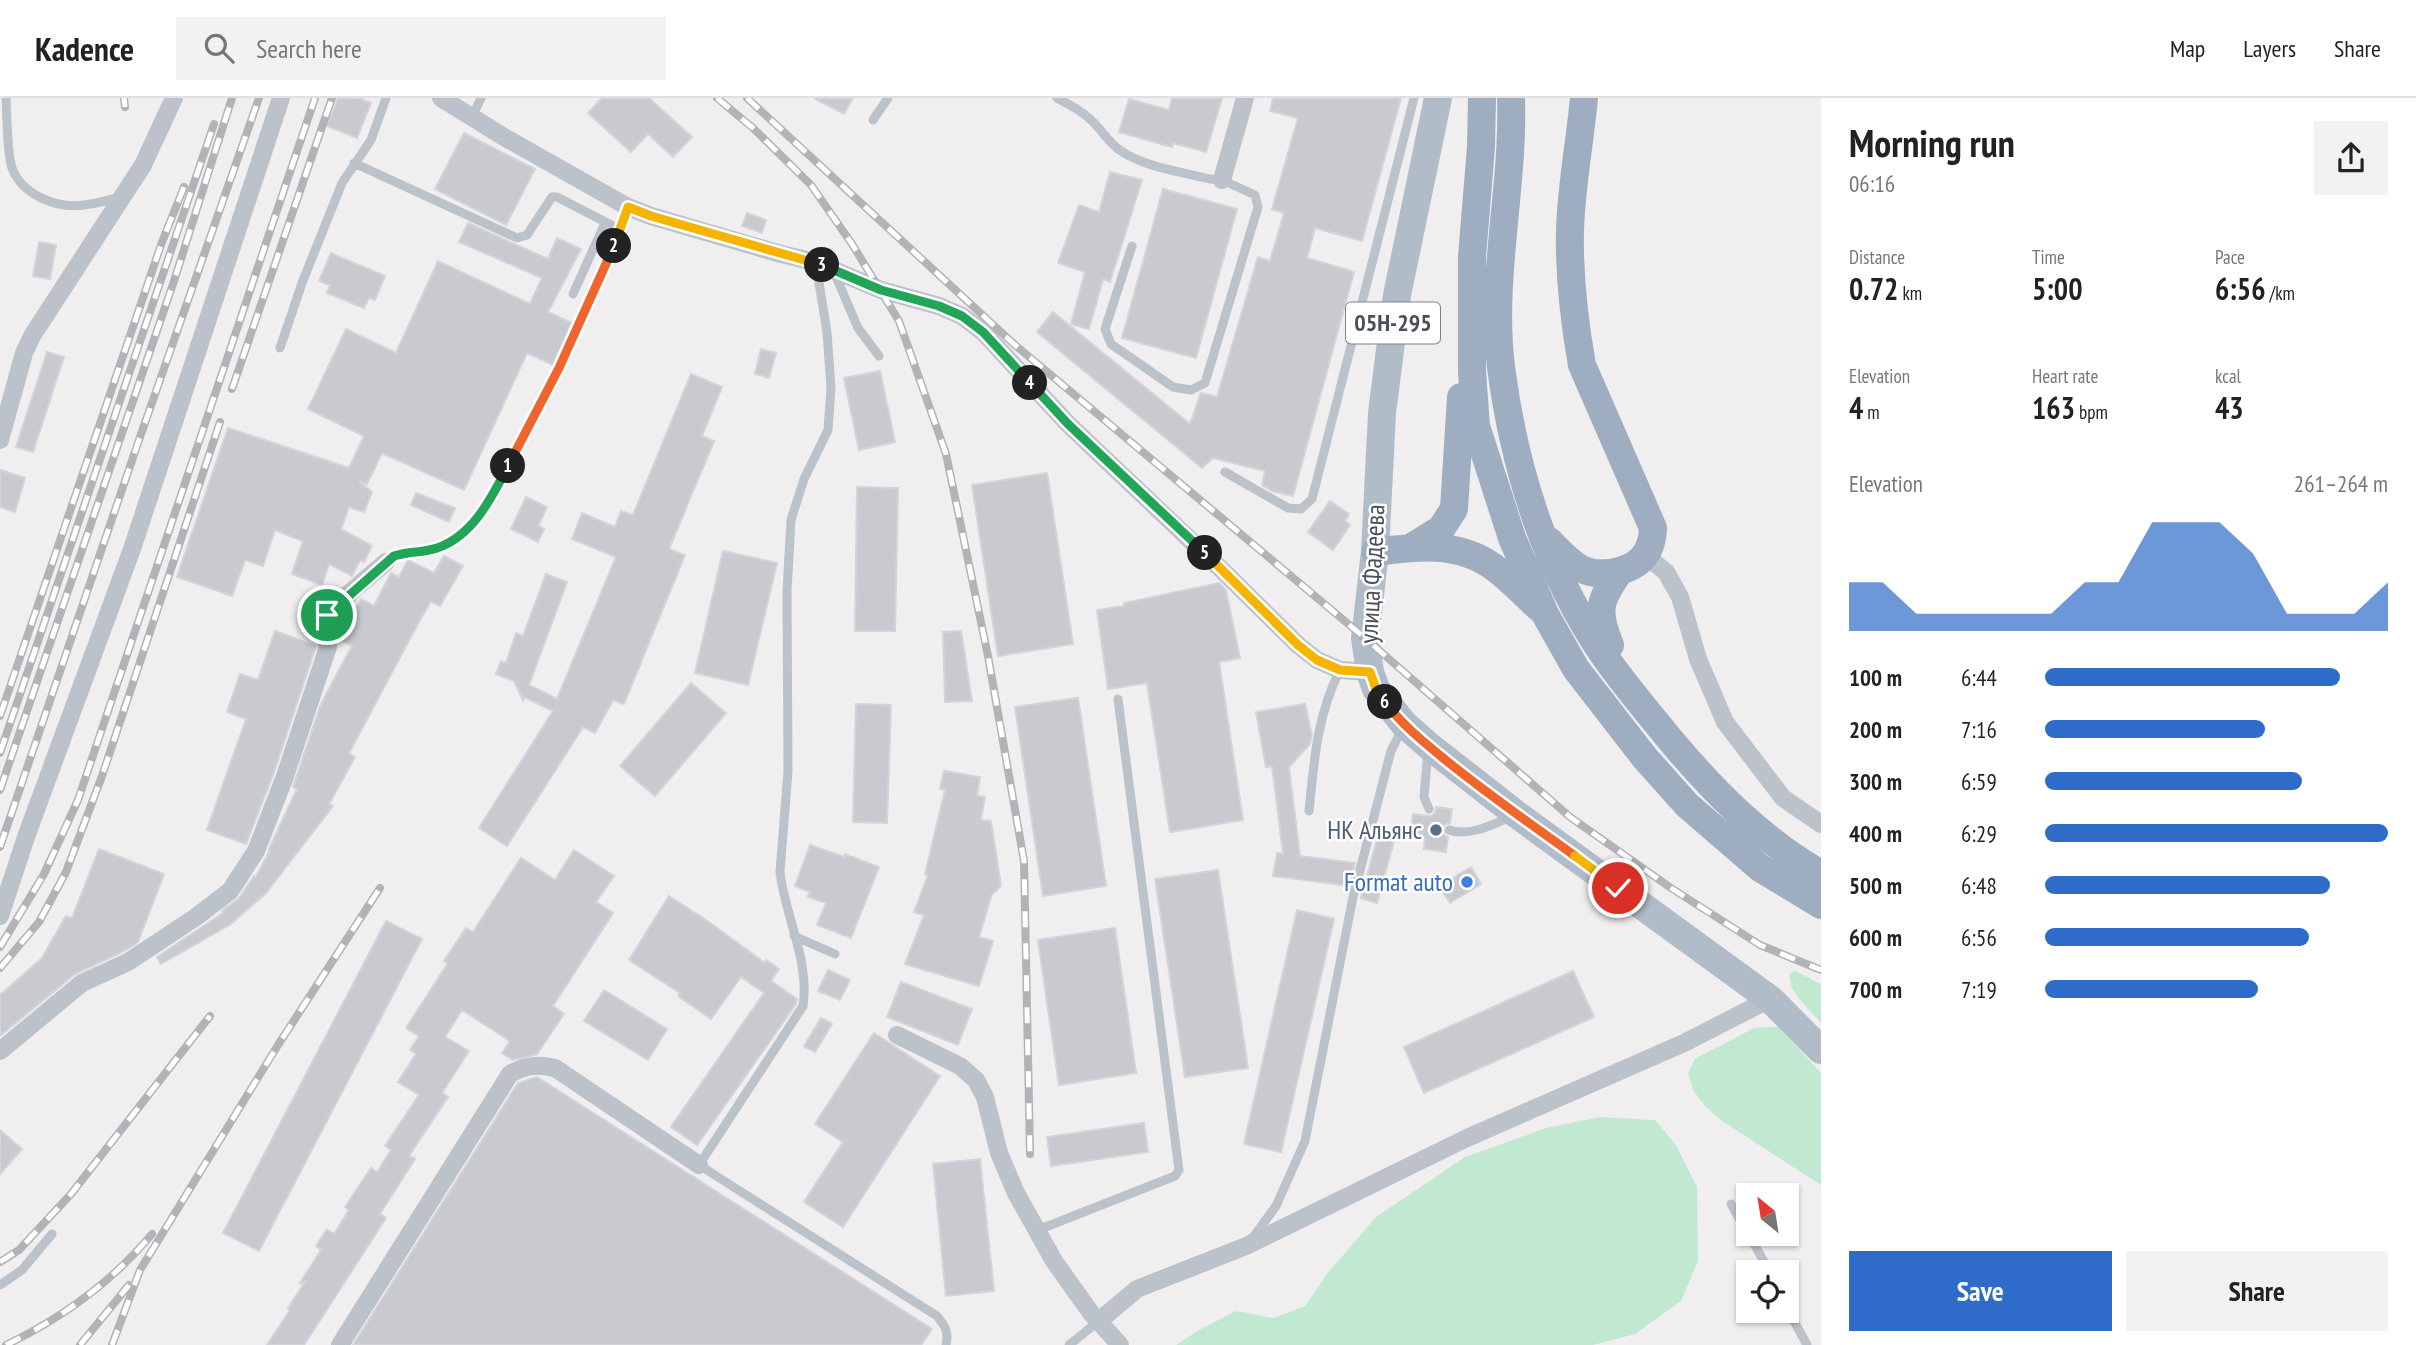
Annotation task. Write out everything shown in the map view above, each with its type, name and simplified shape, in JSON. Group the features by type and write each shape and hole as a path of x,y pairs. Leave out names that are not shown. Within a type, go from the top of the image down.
{"highway":[{"path":"1482,98 1482,147 1472,257 1472,372 1476,426 1512,538 1545,614 1576,669 1645,758 1687,805 1760,868 1821,905"},
{"path":"1511,98 1501,255 1501,367 1522,474 1539,528 1577,610 1628,688 1704,781 1748,824 1821,874"},
{"path":"1539,528 1577,567 1602,574 1638,565 1646,556 1653,540 1653,528 1581,365 1576,335 1570,228 1584,98"},
{"path":"1412,547 1441,528 1454,509 1459,400 1472,372"},
{"path":"1375,552 1412,547 1442,548 1468,553 1493,566 1545,614"},
{"path":"1620,571 1605,592 1600,609 1602,627 1628,688"}],"main road":[{"name":"улица Фадеева","path":"1438,98 1397,295 1382,413 1375,552 1365,638 1370,672 1376,689 1404,724 1429,746 1516,814 1770,999 1821,1050"}],"street":[{"path":"0,440 24,354 32,336 143,165 174,98"},
{"path":"0,916 26,837 132,549 281,98"},
{"path":"441,98 628,207 651,216 815,262 881,290 939,306 962,316 983,332 1068,424 1298,645 1317,660 1340,670 1370,672"},
{"path":"1222,180 1245,98"},
{"path":"1646,556 1665,572 1680,597 1698,659 1725,722 1783,798 1821,824"},
{"path":"0,1051 82,983 136,956 230,891 256,851 284,779 328,647 324,629 326,618 334,607 386,562"},
{"path":"1099,1321 1137,1289 1246,1246 1467,1138 1684,1043 1770,999"},
{"path":"897,1035 960,1066 975,1080 985,1097 999,1153 1016,1193 1054,1261 1120,1345"},
{"path":"340,1345 510,1074 521,1068 537,1064 555,1068 699,1165"}],"lane":[{"path":"6,98 12,167 21,183 33,193 57,204 82,206 122,197"},
{"path":"280,348 302,283 342,183 371,140 386,98"},
{"path":"472,117 481,98"},
{"path":"873,120 888,98"},
{"path":"1057,98 1094,122 1122,152 1140,161 1210,180 1222,180 1255,195 1258,207 1205,383 1191,390 1173,387 1111,344 1104,330 1132,246"},
{"path":"1225,472 1288,508 1301,509 1312,499 1414,98"},
{"path":"354,163 517,238 527,235 552,197 557,197 621,230"},
{"path":"386,562 404,553 422,553 442,546 468,528 488,504 559,368 621,230 628,207"},
{"path":"573,294 605,223"},
{"path":"815,262 827,332 831,388 828,430 804,480 791,520 787,591 788,771 780,872 800,955 805,992 803,1006 699,1165 937,1316 946,1328 946,1345"},
{"path":"833,270 858,328 879,356"},
{"path":"1309,811 1317,735 1329,693 1340,670"},
{"path":"1038,1230 1175,1175 1179,1170 1118,699"},
{"path":"1246,1246 1276,1206 1305,1141 1353,897 1391,751 1404,724"},
{"path":"1429,746 1424,797 1429,809"},
{"path":"1449,830 1462,832 1486,828 1516,814"},
{"path":"794,936 835,954"},
{"path":"1731,1204 1763,1260"},
{"path":"0,1284 22,1270 52,1234"},
{"path":"1069,1345 1099,1321"},
{"path":"1795,1323 1807,1345"}],"green space":[{"path":"1795,971 1821,984 1821,1023 1792,987 1790,973"},
{"path":"1779,1027 1821,1073 1821,1185 1722,1121 1705,1106 1693,1090 1688,1073 1695,1059 1754,1028"},
{"path":"1600,1117 1655,1120 1676,1145 1697,1187 1698,1261 1681,1301 1635,1334 1593,1345 1176,1345 1236,1311 1274,1318 1305,1306 1327,1274 1376,1217 1465,1157 1546,1128"}],"building":[{"path":"338,98 359,98 371,103 357,138 327,126"},
{"path":"602,98 649,98 692,137 673,157 648,134 631,152 588,113"},
{"path":"814,98 853,98 844,114"},
{"path":"1172,98 1222,98 1206,152 1173,143 1172,147 1119,132 1129,99 1169,110"},
{"path":"1273,98 1401,98 1362,241 1315,228 1307,258 1354,272 1293,496 1272,491 1262,485 1265,471 1213,458 1202,468 1037,332 1053,312 1190,424 1201,393 1217,397 1258,257 1270,261 1284,213 1272,209 1298,118 1270,111"},
{"path":"464,133 535,169 506,225 435,189"},
{"path":"1110,172 1142,180 1110,282 1103,279 1089,329 1071,324 1085,272 1058,263 1079,205 1099,212"},
{"path":"1163,189 1237,209 1196,358 1122,338"},
{"path":"747,213 766,220 762,233 742,226"},
{"path":"468,223 548,259 557,238 581,249 548,312 572,323 553,365 527,353 464,490 382,453 367,484 359,481 372,492 364,512 349,507 341,529 372,546 364,562 360,560 352,576 329,564 322,585 292,574 303,541 275,530 263,566 245,560 232,596 177,577 228,428 349,468 364,436 308,409 346,329 396,353 438,261 530,304 542,278 459,242"},
{"path":"39,242 56,245 50,279 33,276"},
{"path":"331,253 385,276 375,300 369,298 364,308 327,293 330,285 319,281"},
{"path":"761,349 776,353 769,378 755,374"},
{"path":"47,352 64,357 33,452 16,447"},
{"path":"880,371 895,442 859,450 844,378"},
{"path":"691,374 722,387 702,436 714,441 669,549 685,555 624,704 613,700 595,733 583,727 507,846 479,828 553,711 524,697 523,700 514,681 496,674 501,661 506,663 516,633 523,636 546,574 567,582 529,685 557,699 616,557 572,539 582,513 615,527 621,511 633,515"},
{"path":"0,470 25,478 15,512 0,507"},
{"path":"1047,473 1073,644 998,656 972,485"},
{"path":"857,487 898,488 895,631 855,631"},
{"path":"416,493 455,508 449,522 411,505"},
{"path":"526,497 547,507 538,526 544,529 538,542 511,529"},
{"path":"1330,501 1349,514 1345,521 1350,525 1333,550 1308,532"},
{"path":"723,551 777,563 748,685 695,673"},
{"path":"444,556 463,566 440,606 431,601 420,620 349,753 355,757 329,804 333,806 266,893 231,924 161,964 157,957 223,913 222,911 239,898 254,876 256,877 297,789 293,787 321,704 352,646 339,639 361,599 374,606 391,573 399,577 408,560 434,573"},
{"path":"1219,583 1226,590 1240,658 1219,662 1243,820 1170,832 1147,683 1108,689 1097,610"},
{"path":"275,631 316,646 273,775 246,844 207,830 246,719 227,712 240,674 258,680"},
{"path":"961,631 972,701 945,702 943,632"},
{"path":"691,683 726,713 655,796 620,766"},
{"path":"1078,698 1106,886 1043,896 1015,707"},
{"path":"856,704 891,705 887,823 853,822"},
{"path":"1305,704 1312,735 1310,744 1289,767 1300,856 1355,863 1349,886 1273,876 1277,853 1283,854 1272,766 1266,767 1256,712"},
{"path":"944,771 980,777 977,796 985,797 981,820 991,821 1001,886 992,894 979,937 993,941 979,986 905,964 924,915 914,912 928,875 925,874 945,790 940,789"},
{"path":"1436,807 1452,809 1450,823 1442,829 1448,837 1446,852 1424,849 1425,839 1410,837 1413,814 1431,816"},
{"path":"1380,829 1396,834 1377,903 1361,898"},
{"path":"810,845 879,867 851,938 817,925 826,903 808,897 810,892 795,886"},
{"path":"99,849 164,874 138,942 75,974 0,1036 0,995 42,958 66,916 72,918"},
{"path":"574,850 614,876 596,902 613,913 553,1006 564,1014 537,1054 513,1060 502,1053 510,1041 462,1010 445,1037 469,1051 442,1093 448,1097 409,1156 415,1159 380,1214 386,1218 304,1345 267,1345 290,1310 288,1308 305,1282 300,1283 321,1250 316,1246 327,1229 334,1234 349,1210 345,1207 371,1168 377,1172 391,1150 385,1146 419,1095 398,1082 416,1054 410,1050 419,1036 406,1028 448,963 444,961 466,928 473,932 521,858 555,880"},
{"path":"1471,867 1481,884 1450,903 1439,886"},
{"path":"1218,870 1248,1068 1185,1077 1155,879"},
{"path":"669,896 765,963 766,960 779,969 771,981 797,999 697,1145 671,1127 764,993 741,977 711,1019 678,996 680,993 629,960"},
{"path":"1297,910 1334,919 1281,1152 1244,1144"},
{"path":"386,921 422,939 259,1251 223,1233"},
{"path":"1115,928 1136,1073 1059,1085 1038,940"},
{"path":"828,970 850,980 840,1000 818,991"},
{"path":"1573,971 1594,1017 1424,1093 1404,1047"},
{"path":"901,982 972,1009 958,1045 887,1017"},
{"path":"604,990 667,1029 648,1060 584,1021"},
{"path":"821,1018 832,1024 815,1052 804,1046"},
{"path":"874,1033 940,1076 843,1227 804,1202 843,1142 815,1124"},
{"path":"537,1077 932,1329 921,1345 353,1345 518,1083"},
{"path":"1144,1123 1148,1152 1051,1166 1047,1137"},
{"path":"0,1130 22,1149 0,1174"},
{"path":"980,1159 994,1291 946,1296 933,1164"}],"railway":[{"path":"124,98 125,107"},
{"path":"0,790 174,281 232,98"},
{"path":"0,847 259,98"},
{"path":"0,947 44,874 78,800 315,98"},
{"path":"232,389 332,98"},
{"path":"717,98 753,128 811,185 852,244 899,321 946,454 988,656 1024,861 1030,1154"},
{"path":"747,98 1015,345 1365,638 1570,817 1671,888 1760,945 1821,970"},
{"path":"0,753 214,124"},
{"path":"0,716 162,242 184,187"},
{"path":"0,968 39,922 66,872 102,776 220,422"},
{"path":"112,1345 140,1270 278,1045 380,888"},
{"path":"0,1262 19,1250 71,1194 210,1016"},
{"path":"6,1345 47,1323 85,1297 120,1268 152,1234"},
{"path":"80,1345 129,1285"}],"place":[{"name":"НК Альянс","path":"1436,830"},
{"name":"Format auto","path":"1467,882"}],"route":[{"path":"327,615 394,556 422,553 442,546 468,528 488,504 559,368 594,293 628,207 651,216 815,262 881,290 939,306 962,316 983,332 1068,424 1298,645 1317,660 1340,670 1370,672 1376,689 1387,705 1429,746 1516,814 1618,888"}]}
